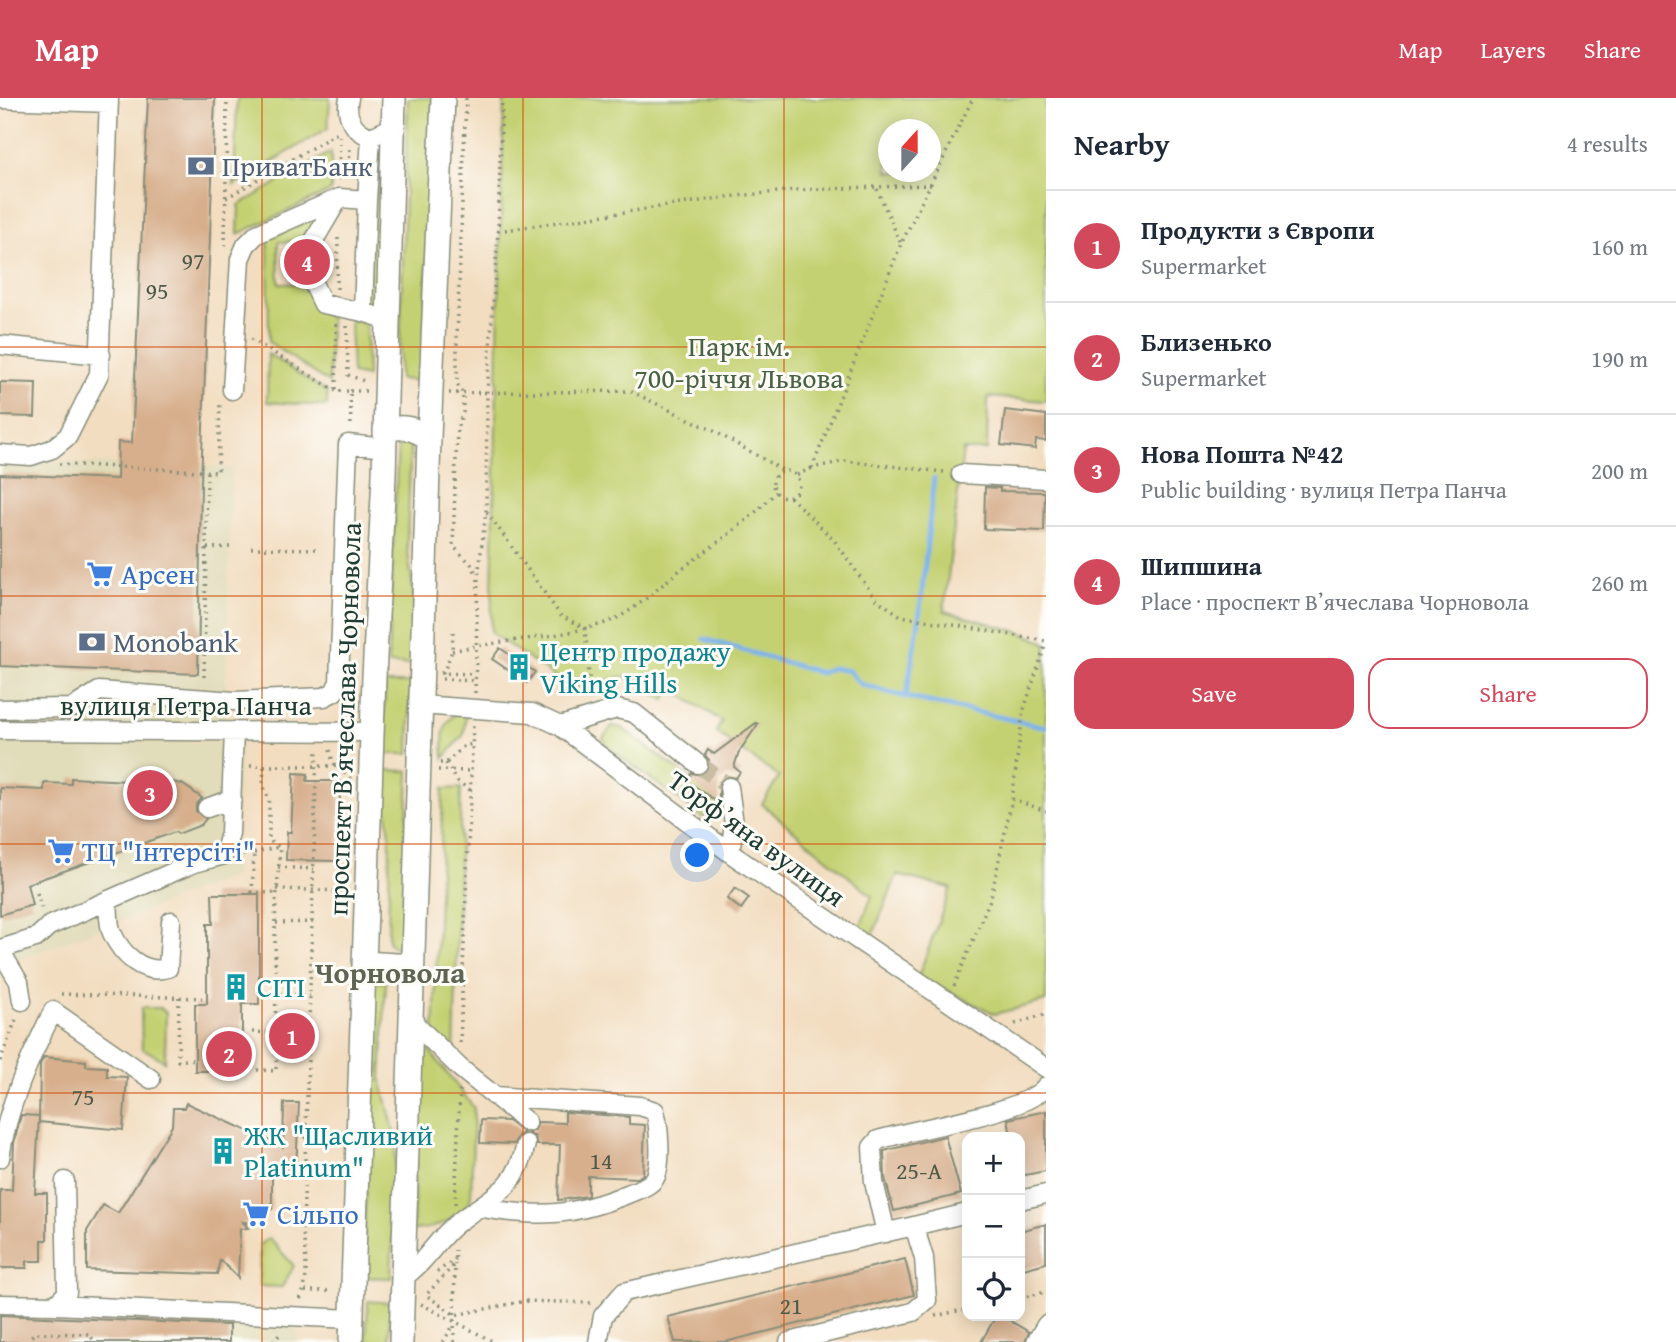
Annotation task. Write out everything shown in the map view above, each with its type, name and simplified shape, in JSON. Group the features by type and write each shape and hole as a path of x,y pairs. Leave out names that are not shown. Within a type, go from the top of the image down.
{"main road":[{"name":"проспект Вʼячеслава Чорновола","path":"351,1331 385,440 394,98"},
{"path":"401,1342 429,438 443,98"},
{"path":"385,440 404,427 429,438"},
{"path":"365,963 412,967"}],"street":[{"path":"349,98 347,107 356,130 371,137 394,127"},
{"path":"0,99 109,100 99,374 88,401 68,436 52,449 31,456 0,454"},
{"path":"349,310 367,200 371,137"},
{"path":"232,390 240,259 246,245 257,234 339,198 367,200"},
{"path":"313,242 339,198"},
{"path":"312,281 323,304 388,320"},
{"path":"0,345 101,355"},
{"path":"0,709 72,708 99,691 234,701 324,697 334,692 340,676 348,444 385,440"},
{"path":"961,474 1046,479"},
{"name":"Торфʼяна вулиця","path":"421,705 532,713 559,726 730,853 989,1032 1046,1068"},
{"path":"559,726 617,709 634,713 698,764"},
{"name":"вулиця Петра Панча","path":"0,730 372,732"},
{"path":"23,1001 19,982 0,950 36,937 49,926 194,863 224,855 230,833 234,731"},
{"path":"729,788 734,824 730,853"},
{"path":"207,808 232,799"},
{"path":"108,900 111,932 130,960 157,971 168,968 171,921"},
{"path":"0,1158 5,1126 34,1050 53,1012 151,1079"},
{"path":"410,1019 494,1096 527,1122"},
{"path":"886,1233 874,1182 872,1147 878,1140 1011,1107 1040,1094 1046,1086"},
{"path":"482,1208 559,1215 611,1201 649,1185 657,1175 659,1126 655,1111 640,1105 494,1096"},
{"path":"402,1278 419,1267 455,1225 482,1208 513,1180 522,1165 526,1144"},
{"path":"55,1305 67,1293 65,1181"},
{"path":"1025,1199 1046,1194"},
{"path":"598,1342 603,1316 624,1292 962,1214"},
{"path":"789,1342 818,1338 913,1312 927,1300 928,1283 924,1258 914,1226"},
{"path":"0,1304 291,1317 351,1331"},
{"path":"1036,1342 1046,1325"}],"path":[{"path":"466,98 457,337 457,384 463,393 463,412 457,429 453,546 478,577"},
{"path":"475,692 478,577 486,511 487,392 498,231 502,98"},
{"path":"812,468 901,244 974,98"},
{"path":"340,124 339,198 349,310 348,375 367,382"},
{"path":"226,198 340,131"},
{"path":"498,231 727,197 797,190 932,185"},
{"path":"877,188 901,244"},
{"path":"336,391 349,310"},
{"path":"236,329 336,391 367,391"},
{"path":"350,391 349,425 356,444"},
{"path":"448,393 630,391 714,431 784,471 797,475 812,468 845,461 961,474"},
{"path":"31,456 66,466 218,472"},
{"path":"452,651 528,637 551,637 608,622 648,597 737,530 775,492 774,479 784,471"},
{"path":"204,677 207,472"},
{"path":"790,497 799,488 797,475"},
{"path":"775,492 790,497 834,540 876,599 901,616 1046,642 1023,712 1012,799 991,897 950,994"},
{"path":"486,511 525,570 561,616 585,628"},
{"path":"206,548 231,547"},
{"path":"251,548 321,548"},
{"path":"585,628 592,716"},
{"path":"453,632 452,651 441,679 474,681"},
{"path":"443,673 475,674"},
{"path":"460,1050 474,719"},
{"path":"273,1342 291,1317 304,1291 303,1232 315,869 316,741"},
{"path":"440,763 446,763 463,747 472,744"},
{"path":"330,746 335,766 353,779"},
{"path":"250,766 335,766 343,761 355,761"},
{"path":"446,763 457,781 470,790"},
{"path":"264,766 262,785 269,800 269,841 280,847"},
{"path":"442,770 471,771"},
{"path":"1012,799 1046,811"},
{"path":"224,855 254,853 280,847"},
{"path":"257,1070 276,1071 275,923 280,847"},
{"path":"254,853 252,892 273,893 276,889 314,888 345,891"},
{"path":"278,867 315,869"},
{"path":"275,923 313,922"},
{"path":"259,993 310,996"},
{"path":"48,994 202,998"},
{"path":"179,997 178,1061 195,1059"},
{"path":"0,1061 23,1001"},
{"path":"989,1032 1046,1014"},
{"path":"252,1032 275,1033 310,1027"},
{"path":"455,1217 460,1082"},
{"path":"454,1239 454,1342"},
{"path":"430,1279 455,1259"},
{"path":"455,1265 426,1295 455,1315 527,1301 615,1301"},
{"path":"304,1291 342,1291"},
{"path":"1025,1297 1046,1292"},
{"path":"426,1305 494,1342"},
{"path":"443,1342 455,1323"},
{"path":"29,1342 29,1338 35,1333 89,1334 95,1342"}],"shaded area":[{"name":"Арсен","path":"0,460 231,467 225,725 0,724"},
{"path":"0,742 241,742 234,876 21,959 0,943"},
{"path":"5,1312 298,1323 297,1342 4,1342"}],"green space":[{"path":"237,98 330,98 328,128 234,185"},
{"path":"408,98 433,98 423,381 399,379"},
{"name":"Парк ім. 700-річчя Львова","path":"504,98 1046,98 1046,401 988,397 987,450 963,450 944,611 1020,632 1046,643 1046,1001 995,1014 918,977 951,888 897,875 870,942 857,934 872,896 762,804 779,777 716,732 722,721 671,689 664,700 625,676 573,689 491,633"},
{"path":"375,147 383,147 376,307 367,306"},
{"path":"331,152 331,191 238,234 239,205"},
{"path":"321,215 310,241 278,242 279,283 309,285 318,308 330,319 329,383 269,342 268,239"},
{"path":"350,320 366,323 367,377 352,374"},
{"path":"268,354 327,392 327,406 267,402"},
{"path":"405,436 411,437 407,544 415,606 413,665 388,664 398,443"},
{"path":"385,683 411,683 409,754 383,754"},
{"path":"457,713 466,713 464,734 444,758 445,728"},
{"path":"612,726 622,728 716,798 721,807 717,816 702,817 608,747 603,738"},
{"path":"381,770 409,771 402,943 396,948 388,942 390,835"},
{"path":"461,788 454,1056 434,1032 443,789"},
{"path":"373,982 386,982 381,1079 396,1139 391,1278 363,1277"},
{"path":"141,1008 160,1008 166,1013 165,1061 142,1048"},
{"path":"419,1037 474,1108 471,1196 467,1204 448,1222 413,1230"},
{"path":"269,1238 294,1266 282,1287 259,1286 260,1244"},
{"path":"368,1301 391,1303 389,1342 366,1342"}],"building":[{"path":"148,98 215,98 201,482 198,674 0,666 0,474 117,479 118,442 132,443"},
{"path":"297,242 302,242 308,252 318,252 318,271 307,271 301,281 297,281"},
{"path":"0,382 36,383 35,417 0,416"},
{"path":"1005,410 1046,415 1046,441 1036,440 1035,449 1001,445"},
{"path":"985,487 1000,488 1000,491 1045,492 1044,531 984,529"},
{"name":"Центр продажу Viking Hills","path":"500,648 535,672 527,683 492,659"},
{"path":"758,724 739,752 734,767 740,772 736,778 727,776 719,782 719,803 687,781 692,773 701,775 707,771 709,760 705,755 708,750 714,754"},
{"path":"294,773 308,774 307,781 340,781 339,856 336,856 336,861 286,860 287,832 291,832"},
{"name":"ТЦ \"Інтерсіті\"","path":"71,778 147,782 153,778 182,784 202,798 196,805 196,811 206,819 201,825 178,834 175,832 27,884 32,905 0,915 0,788 44,790 44,783 71,784"},
{"path":"735,888 749,898 741,909 727,899"},
{"name":"CITI","path":"212,894 259,894 259,1004 242,1004 242,1071 195,1071 195,1004 207,1004 207,924 213,924"},
{"path":"44,1057 86,1061 86,1066 107,1067 107,1076 127,1077 123,1130 39,1122 40,1064"},
{"path":"186,1103 283,1147 284,1103 299,1103 296,1173 272,1173 272,1209 252,1223 243,1222 248,1228 240,1229 238,1278 220,1260 217,1274 87,1270 87,1231 103,1205 118,1213 172,1126 173,1108 184,1108"},
{"path":"1046,1111 1046,1171 1025,1175 1025,1132 1010,1132 1008,1119"},
{"path":"565,1112 629,1117 629,1124 645,1125 643,1174 638,1178 588,1176 588,1196 558,1200 560,1145 537,1145 535,1137 528,1133 535,1130 538,1122 565,1123"},
{"path":"21,1115 39,1116 35,1193 47,1193 47,1240 42,1240 42,1261 27,1261 27,1268 0,1268 0,1190 12,1190 14,1143"},
{"path":"481,1120 508,1121 524,1133 518,1136 514,1144 480,1143"},
{"path":"945,1136 961,1194 894,1211 885,1178 884,1151"},
{"path":"1046,1224 1046,1263 1025,1269 1025,1230"},
{"path":"905,1259 914,1295 725,1342 675,1342 668,1317"},
{"path":"0,1315 229,1325 229,1342 0,1342"},
{"path":"993,1321 1010,1321 1029,1332 1025,1342 981,1342"}],"waterway":[{"path":"934,478 919,620 906,697 1046,727"},
{"path":"704,639 821,673 832,668 849,671 860,684 906,697"}],"tunnel":[{"path":"698,764 729,787"}],"place":[{"name":"ПриватБанк","path":"201,166"},
{"name":"Шипшина","path":"307,262"},
{"name":"Арсен","path":"100,574"},
{"name":"Monobank","path":"92,642"},
{"name":"Центр продажу Viking Hills","path":"519,667"},
{"name":"Нова Пошта №42","path":"150,793"},
{"name":"ТЦ \"Інтерсіті\"","path":"61,851"},
{"name":"CITI","path":"236,987"},
{"name":"Продукти з Європи","path":"292,1036"},
{"name":"Близенько","path":"229,1054"},
{"name":"ЖК \"Щасливий Platinum\"","path":"223,1151"},
{"name":"Сільпо","path":"256,1214"}],"district":[{"name":"Чорновола","path":"390,973"}]}
